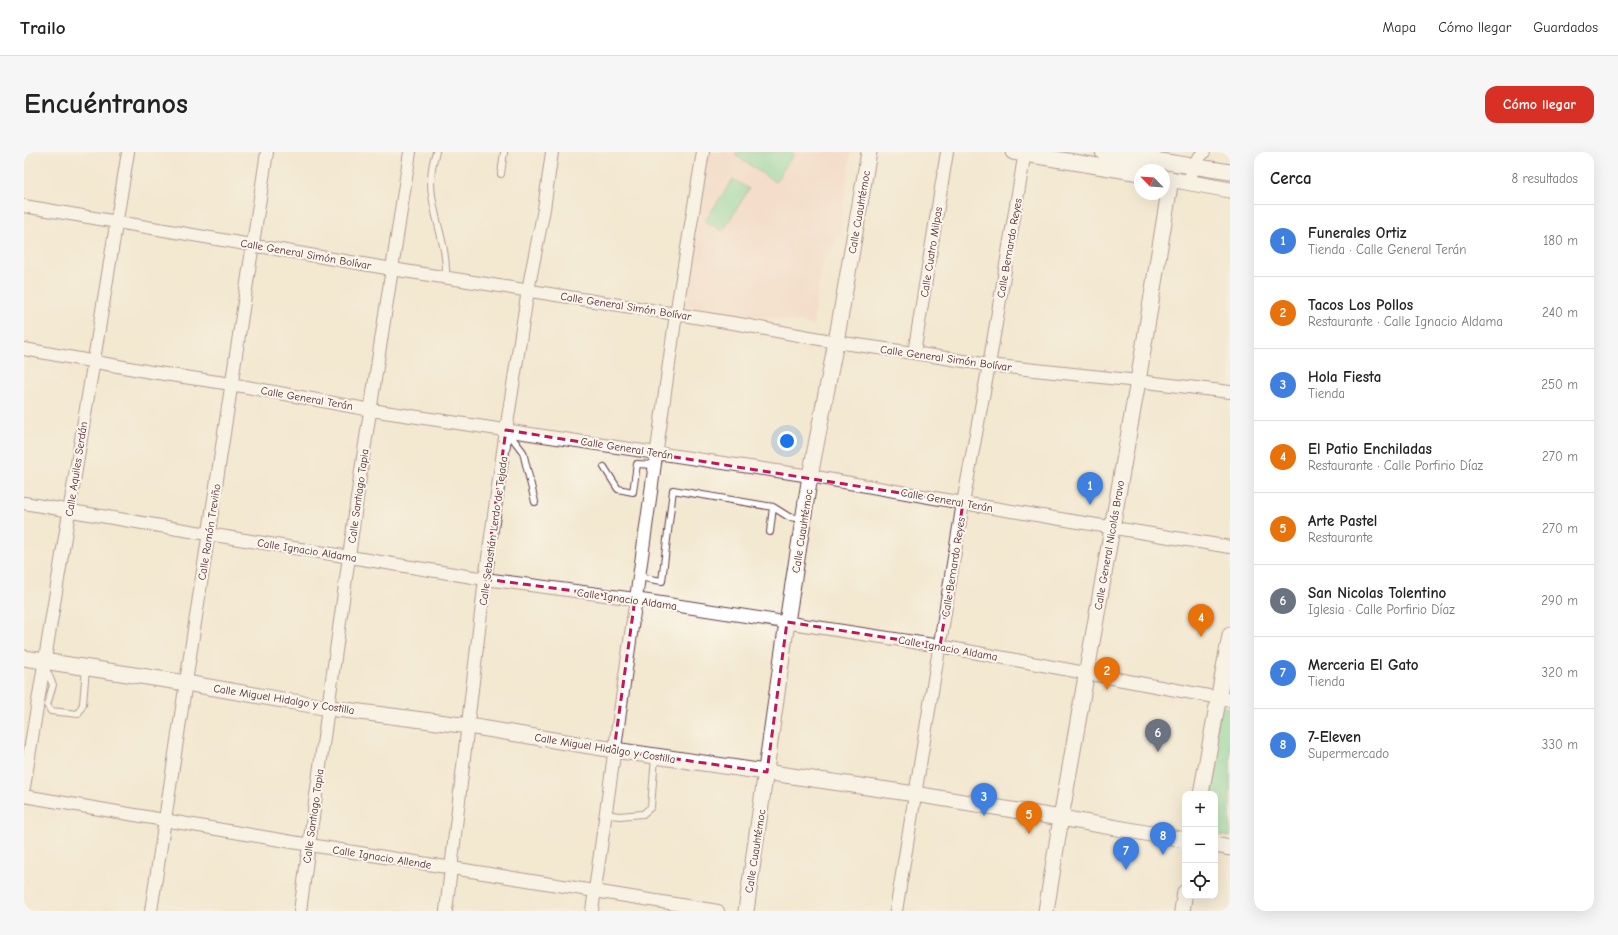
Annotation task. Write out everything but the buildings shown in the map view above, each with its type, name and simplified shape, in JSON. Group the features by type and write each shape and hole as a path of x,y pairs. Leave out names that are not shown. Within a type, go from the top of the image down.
{"street":[{"name":"Calle Aquiles Serdán","path":"24,787 128,152"},
{"name":"Calle Ramón Treviño","path":"151,911 267,152"},
{"name":"Calle Santiago Tapia","path":"300,911 349,557 410,152"},
{"name":"Calle Sebastián Lerdo de Tejada","path":"446,911 486,579 506,430 528,290 544,210 552,152"},
{"path":"592,911 676,314 703,152"},
{"name":"Calle Cuauhtémoc","path":"746,911 767,772 787,622 810,476 836,342 869,152"},
{"name":"Calle Cuatro Milpas","path":"914,353 947,152"},
{"path":"1103,152 1155,156 1192,166 1230,172"},
{"path":"1190,183 1192,166 1204,152"},
{"path":"1021,153 1134,172"},
{"name":"Calle Bernardo Reyes","path":"896,911 963,503 989,365 1021,153"},
{"path":"1170,179 1230,190"},
{"name":"Calle General Nicolás Bravo","path":"1046,911 1086,673 1138,381 1164,200"},
{"name":"Calle General Simón Bolívar","path":"24,206 392,269 676,314 836,342 989,365 1230,392"},
{"name":"Calle General Terán","path":"24,349 151,372 232,384 371,410 810,476 1230,547"},
{"name":"Calle Ignacio Aldama","path":"24,503 486,579 635,599 940,646 1224,699"},
{"path":"1202,791 1224,699 1230,635"},
{"name":"Calle Miguel Hidalgo y Costilla","path":"24,658 186,683 329,708 468,726 614,750 915,794 1182,839"},
{"name":"Calle Ignacio Allende","path":"24,796 310,845 718,911"},
{"path":"1218,846 1230,848"},
{"path":"1182,911 1184,899"}],"lane":[{"path":"436,152 431,179 431,198 444,253 446,277"},
{"path":"501,174 504,152"},
{"path":"506,430 523,452 535,502"},
{"path":"604,467 618,489 633,492 637,464 654,465"},
{"path":"638,577 662,581 674,490 773,507 789,517 804,519"},
{"path":"770,532 773,507"},
{"path":"44,661 46,671 53,685 47,705 51,711 78,714 83,704 86,668"},
{"path":"606,814 619,816 643,814 651,807 655,756"}],"highlighted area":[{"path":"506,430 963,503 940,646 787,622 767,772 614,750 635,599 485,579"}],"shaded area":[{"path":"708,152 851,152 840,235 822,263 813,325 686,305"}],"green space":[{"path":"737,152 790,152 794,154 775,182 735,155"},
{"path":"733,179 749,189 723,231 705,221"},
{"path":"1220,706 1230,708 1230,837 1218,835 1218,791 1206,791"}],"place":[{"name":"Funerales Ortiz","path":"1090,505"},
{"name":"El Patio Enchiladas","path":"1201,637"},
{"name":"Tacos Los Pollos","path":"1107,690"},
{"name":"San Nicolas Tolentino","path":"1158,752"},
{"name":"Hola Fiesta","path":"984,816"},
{"name":"Arte Pastel","path":"1029,834"},
{"name":"7-Eleven","path":"1163,855"},
{"name":"Merceria El Gato","path":"1126,870"}]}
